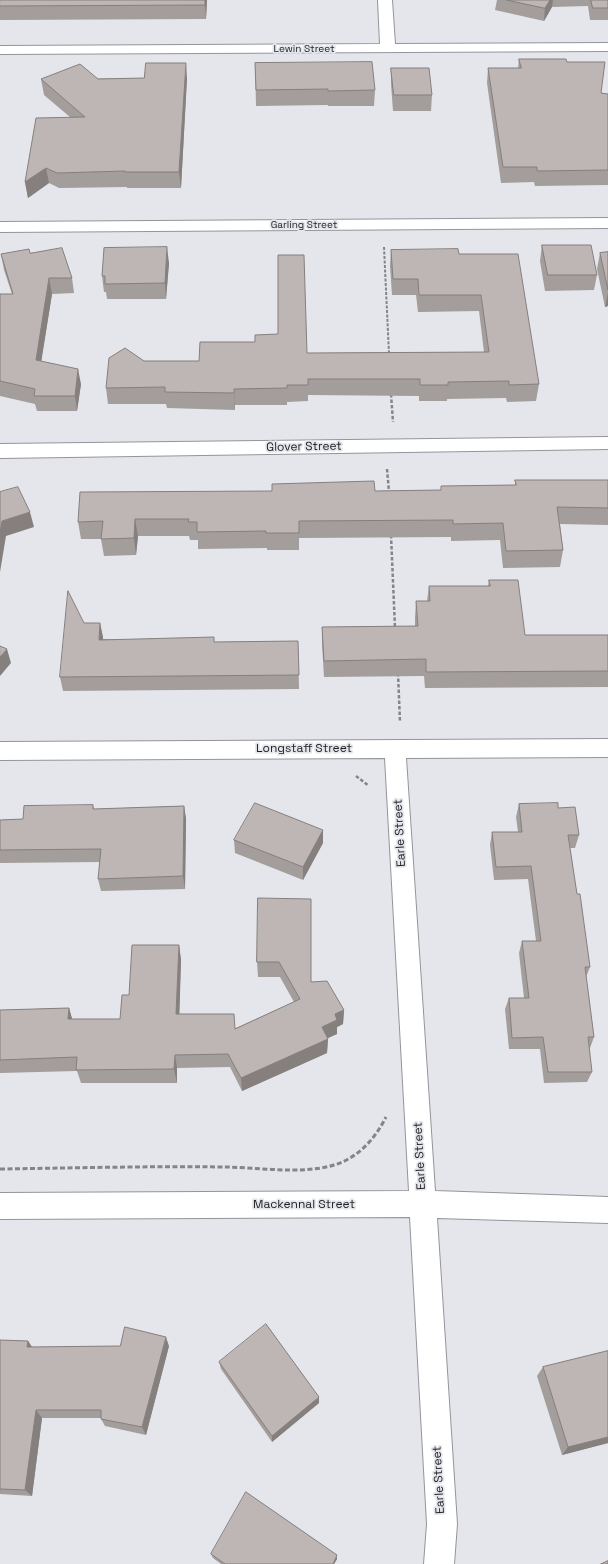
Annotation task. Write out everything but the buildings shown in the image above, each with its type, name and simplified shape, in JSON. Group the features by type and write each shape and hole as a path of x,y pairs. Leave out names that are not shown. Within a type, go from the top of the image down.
{"street":[{"path":"385,0 388,49"},
{"name":"Lewin Street","path":"0,50 608,47"},
{"name":"Garling Street","path":"0,227 608,223"},
{"name":"Glover Street","path":"0,452 608,443"},
{"name":"Longstaff Street","path":"0,751 398,738 608,748"},
{"name":"Earle Street","path":"398,738 442,1524 439,1564"},
{"name":"Mackennal Street","path":"0,1206 423,1204 608,1210"}],"path":[{"path":"383,225 390,358"},
{"path":"389,496 387,446 394,435 391,389"},
{"path":"390,528 396,631"},
{"path":"398,671 398,738"},
{"path":"0,1169 233,1167 317,1169 345,1161 366,1146 381,1130 387,1116"}]}
